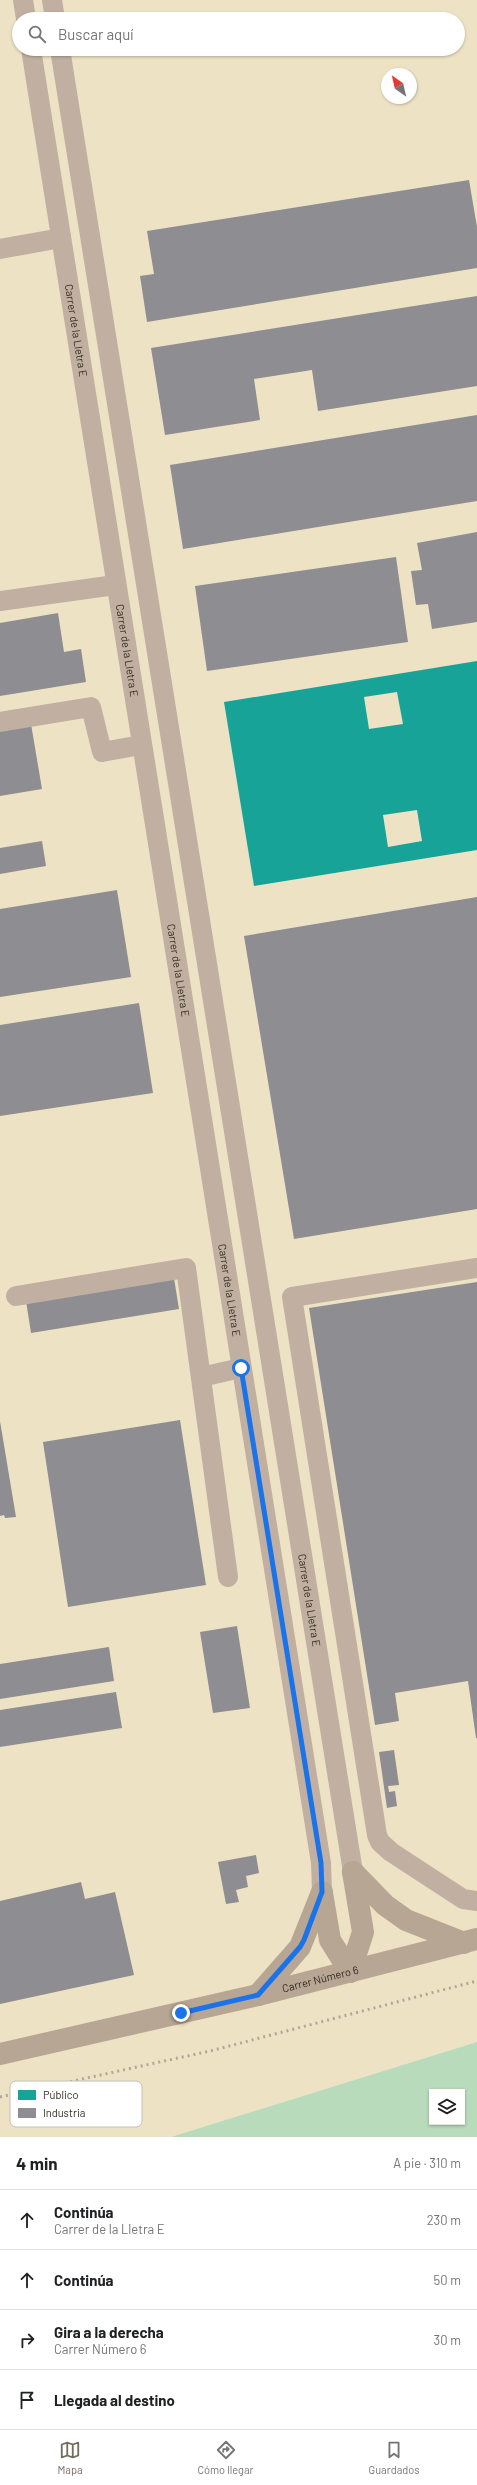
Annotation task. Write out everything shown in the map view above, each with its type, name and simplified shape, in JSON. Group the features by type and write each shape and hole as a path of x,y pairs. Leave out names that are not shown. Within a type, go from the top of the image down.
{"main road":[{"path":"353,1872 385,1906 406,1920 471,1941"},
{"path":"350,1972 363,1932 353,1872"},
{"path":"322,1892 330,1940 350,1972"},
{"path":"258,1995 300,1947 322,1892"},
{"name":"Carrer Número 6","path":"0,2054 258,1995 471,1941"}],"street":[{"path":"23,0 25,12"},
{"path":"52,0 54,12"},
{"name":"Carrer de la Lletra E","path":"32,56 115,584 321,1863 322,1892"},
{"name":"Carrer de la Lletra E","path":"61,56 353,1872"},
{"path":"0,249 61,238"},
{"path":"0,601 115,584"},
{"path":"0,722 91,707 102,752 141,745"},
{"path":"16,1296 186,1268 228,1577"},
{"path":"477,1268 292,1297 377,1835 380,1842 391,1852 463,1899 477,1901"},
{"path":"201,1377 241,1368"}],"shaded area":[{"path":"0,0 477,0 477,2042 171,2137 0,2137"}],"green space":[{"path":"477,2042 477,2137 171,2137"}],"building: Público":[{"path":"477,661 477,850 254,886 224,702","holes":["397,692 403,724 369,729 364,697","417,810 422,841 388,847 383,815"]}],"building: Industria":[{"path":"469,180 477,227 477,268 147,322 140,276 154,274 147,231"},
{"path":"477,296 477,386 318,411 312,370 254,379 260,420 165,435 151,348"},
{"path":"477,415 477,501 183,549 170,465"},
{"path":"477,532 477,622 432,629 428,604 416,605 411,571 422,570 417,543"},
{"path":"396,557 408,642 207,671 195,586"},
{"path":"58,613 64,652 81,649 86,682 0,696 0,623"},
{"path":"31,724 42,789 0,796 0,729"},
{"path":"42,841 46,866 0,874 0,848"},
{"path":"117,890 131,977 0,997 0,909"},
{"path":"477,897 477,1209 294,1239 244,936"},
{"path":"139,1003 153,1093 0,1116 0,1025"},
{"path":"174,1278 179,1309 31,1333 26,1301"},
{"path":"477,1282 476,1738 468,1681 395,1693 399,1721 375,1725 309,1308"},
{"path":"180,1420 206,1585 68,1607 43,1442"},
{"path":"0,1421 16,1517 5,1518 4,1515 0,1516"},
{"path":"237,1626 250,1708 213,1713 200,1632"},
{"path":"109,1647 114,1681 0,1699 0,1664"},
{"path":"116,1692 122,1728 0,1747 0,1710"},
{"path":"394,1750 399,1785 388,1786 389,1792 395,1791 397,1806 387,1808 379,1752"},
{"path":"256,1855 259,1873 246,1876 248,1887 236,1890 239,1902 226,1904 218,1862"},
{"path":"81,1882 85,1899 115,1892 134,1975 0,2004 0,1901"}],"railway":[{"path":"73,2081 210,2051 477,1981"},
{"path":"0,2097 10,2095"}],"route":[{"path":"181,2013 258,1995 300,1947 322,1892 321,1863 241,1368"}]}
